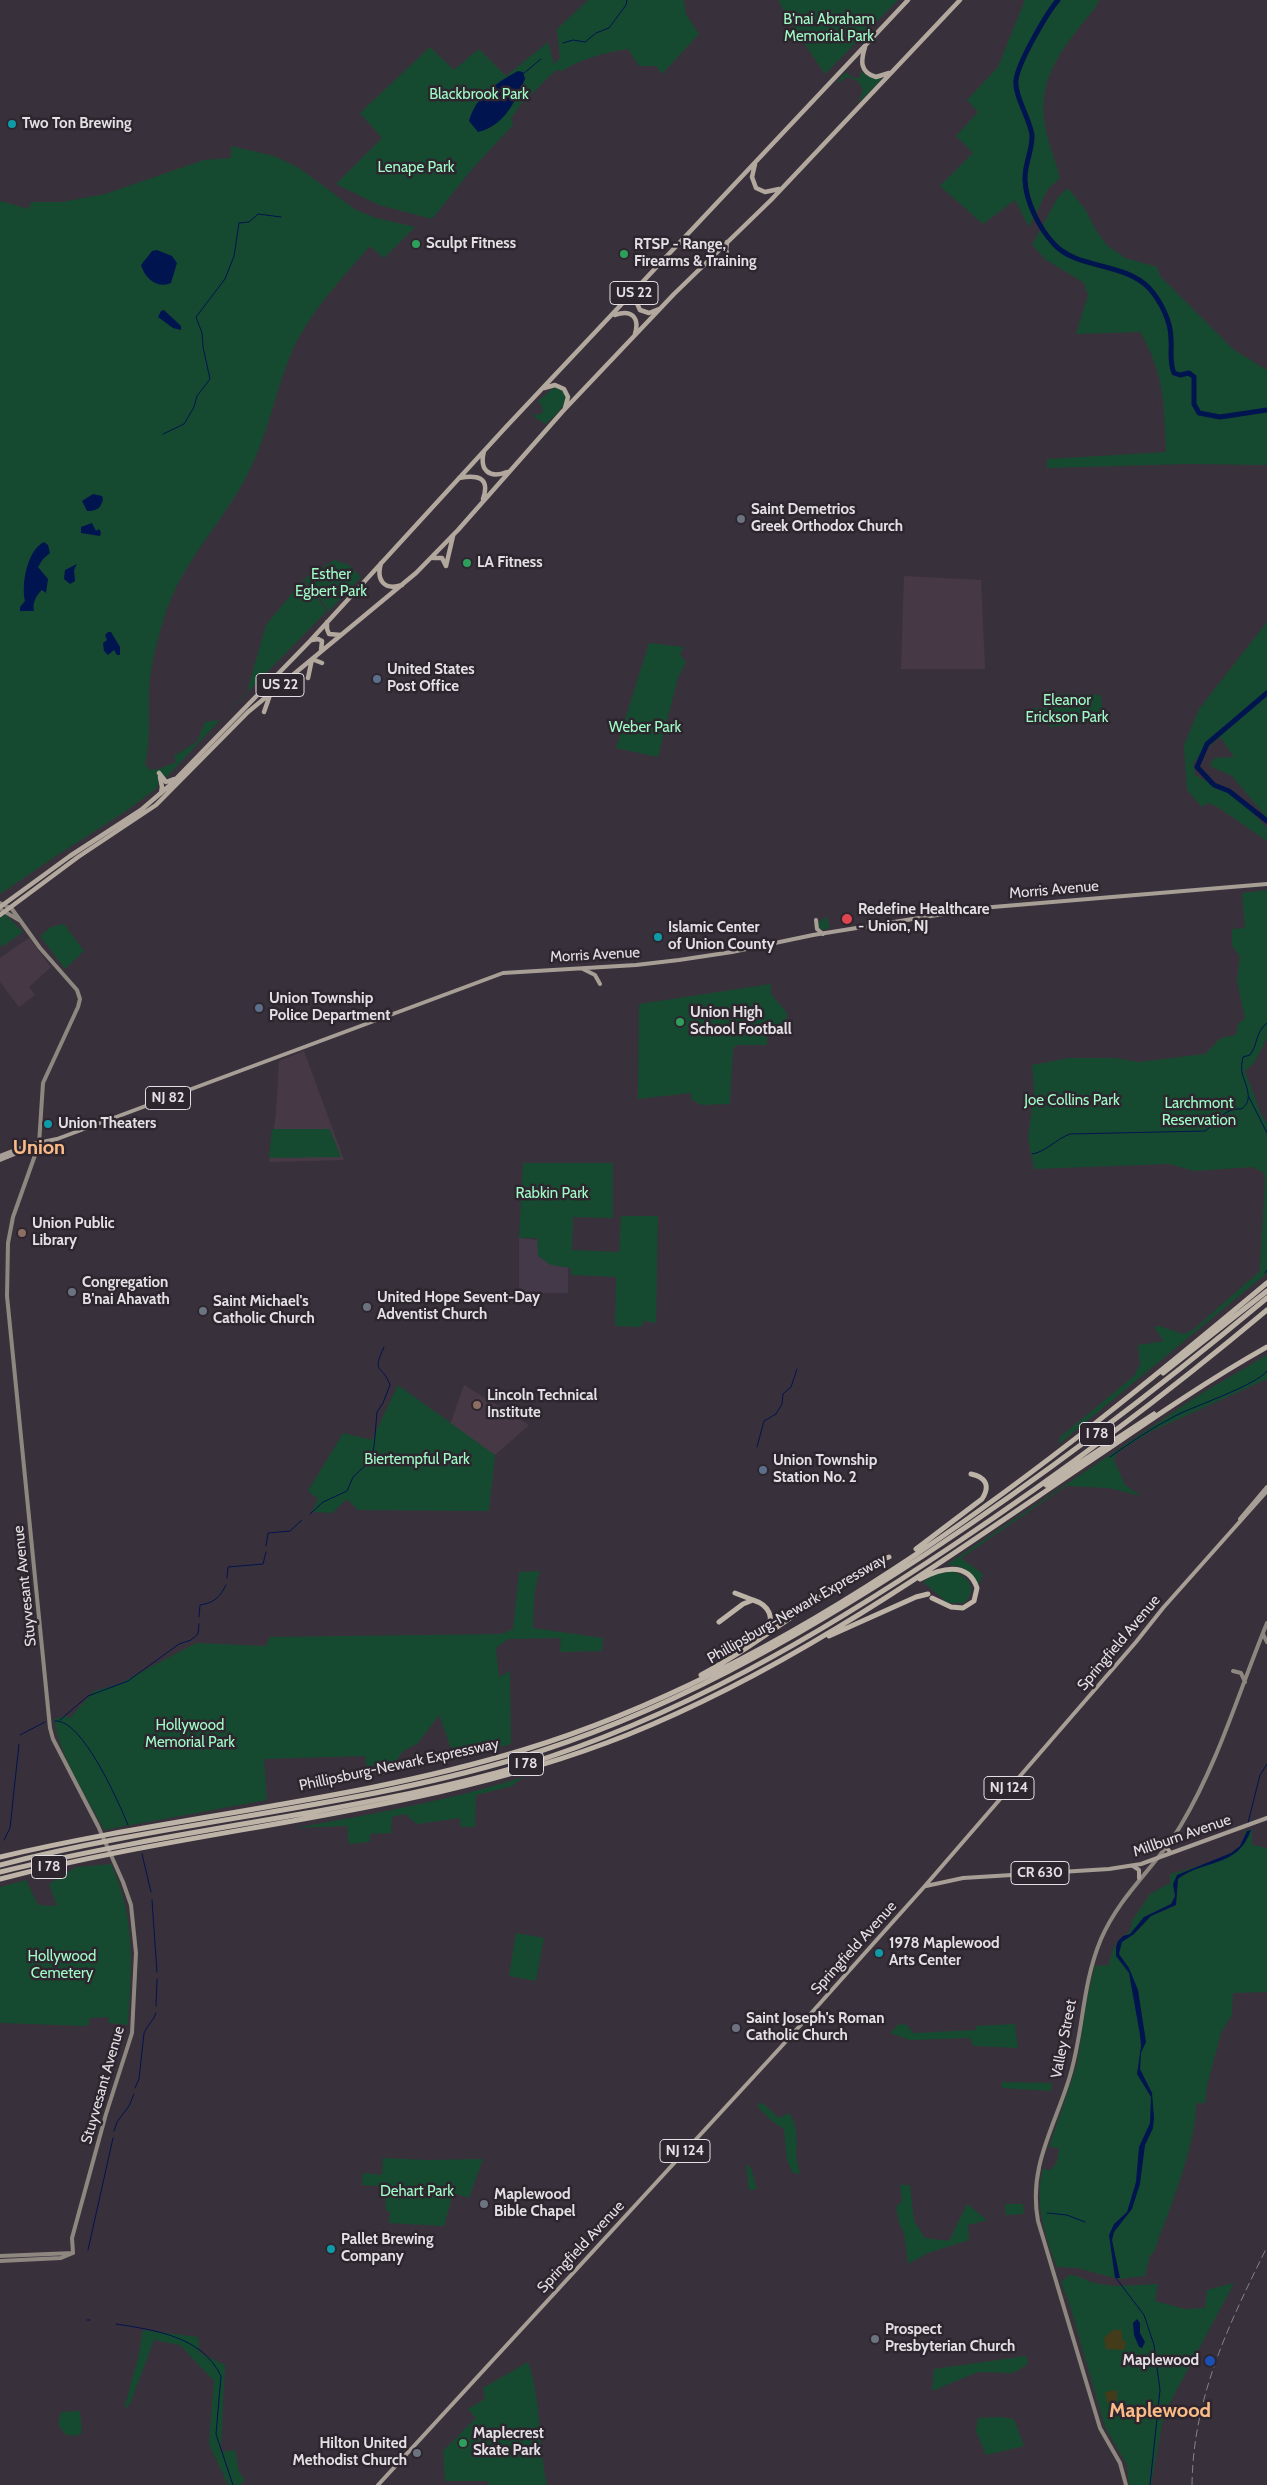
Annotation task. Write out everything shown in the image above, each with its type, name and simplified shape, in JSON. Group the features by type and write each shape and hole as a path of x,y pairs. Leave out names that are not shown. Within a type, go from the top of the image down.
{"highway":[{"name":"US 22","path":"0,914 22,894 77,852 136,814 176,779 328,621 484,450 908,0"},
{"name":"US 22","path":"0,908 156,805 254,707 405,584 453,536 508,472 661,308 783,188 960,0"},
{"path":"866,46 861,62 867,72 878,77 893,71"},
{"path":"755,163 752,179 758,189 769,192 783,188"},
{"path":"709,260 719,258 729,260 726,250 727,242"},
{"path":"638,288 636,301 640,310 649,313 661,308"},
{"path":"612,316 625,312 634,316 637,325 634,337"},
{"path":"542,389 556,385 564,389 568,397 565,410"},
{"path":"484,450 482,463 486,472 495,476 508,472"},
{"path":"459,478 473,475 481,479 486,490 482,503"},
{"path":"431,558 442,558 446,566 453,536"},
{"path":"381,562 379,576 383,584 392,587 405,584"},
{"path":"328,621 326,629 329,634 335,636 344,634"},
{"path":"310,640 318,639 322,641 321,652"},
{"path":"298,671 306,672 308,678 312,659 322,663"},
{"path":"254,707 261,707 264,712 272,692"},
{"path":"161,793 162,787 159,773 166,782 176,779"},
{"name":"Phillipsburg-Newark Expressway","path":"0,1858 88,1838 365,1788 475,1763 586,1729 677,1690 792,1630 889,1570 1030,1474 1140,1389 1267,1283"},
{"path":"1140,1389 1170,1368 1267,1291"},
{"name":"Phillipsburg-Newark Expressway","path":"0,1865 120,1839 339,1799 478,1769 569,1742 680,1696 803,1631 962,1530 1117,1418 1267,1298"},
{"name":"I 78","path":"1011,1505 1124,1424 1267,1310"},
{"name":"I 78","path":"0,1879 97,1857 410,1800 521,1772 598,1746 673,1715 804,1647 898,1589 1184,1397 1267,1347"},
{"path":"1011,1505 1030,1496 1141,1422 1184,1397"},
{"path":"889,1570 982,1499 986,1492 985,1481 982,1476 971,1474"},
{"name":"Phillipsburg-Newark Expressway","path":"0,1872 94,1851 417,1792 495,1773 565,1751 656,1716 729,1680 828,1626 923,1565 1011,1505"},
{"path":"677,1690 758,1642 790,1617 860,1571 889,1557"},
{"path":"804,1647 916,1597 930,1596 954,1608 963,1608 976,1599 976,1585 966,1572 950,1568 930,1573 898,1589"},
{"path":"735,1593 766,1606 771,1618 768,1630 758,1642"},
{"path":"719,1622 743,1604 753,1600"}],"main road":[{"name":"Morris Avenue","path":"0,1160 502,973 678,960 981,908 1267,884"},
{"name":"Stuyvesant Avenue","path":"0,903 9,906 77,990 80,999 44,1080 39,1144 10,1227 6,1260 7,1296 49,1720 53,1739 98,1826 123,1882 130,1906 136,1953 132,2033 106,2114 73,2232 71,2245 73,2253"},
{"name":"Stuyvesant Avenue","path":"0,908 22,923"},
{"path":"816,920 817,929 823,934"},
{"path":"580,968 595,975 600,984"},
{"name":"Morris Avenue","path":"0,1156 25,1146 39,1144"},
{"name":"Springfield Avenue","path":"1235,1527 1267,1487"},
{"name":"Springfield Avenue","path":"378,2485 727,2106 924,1887 1136,1642 1163,1608 1267,1491"},
{"name":"Valley Street","path":"1126,2485 1120,2463 1100,2428 1038,2220 1034,2190 1039,2160 1072,2070 1085,1991 1094,1959 1113,1915 1180,1826 1215,1759 1267,1623"},
{"path":"1263,1634 1267,1642"},
{"path":"1233,1671 1241,1673 1245,1683"},
{"name":"Millburn Avenue","path":"924,1887 963,1878 1133,1866 1153,1861 1267,1818"},
{"path":"1165,1846 1168,1852 1174,1853"},
{"path":"1133,1866 1139,1870 1139,1878"},
{"path":"0,2256 73,2253"},
{"path":"0,2262 5,2260 61,2258 73,2253"}],"shaded area":[{"path":"518,71 523,72 525,79 508,112 495,124 478,132 469,121 477,104 488,91"},
{"path":"157,250 172,256 177,263 171,283 166,285 153,282 146,275 141,265 152,251"},
{"path":"164,310 181,326 181,330 173,328 158,317 161,311"},
{"path":"93,494 102,496 101,505 98,509 87,511 82,501"},
{"path":"92,523 96,531 99,529 101,532 100,536 81,533 81,527"},
{"path":"44,542 48,545 50,553 38,567 48,579 46,593 42,590 38,594 34,603 34,611 20,611 20,607 25,601 24,586 29,560 38,546"},
{"path":"77,564 74,570 75,581 70,584 64,579 65,570"},
{"path":"904,576 981,580 985,669 901,669"},
{"path":"111,632 120,647 120,655 117,655 114,650 108,655 104,651 103,643 107,640 105,635"},
{"path":"29,938 51,967 29,987 35,995 19,1007 0,982 0,958"},
{"path":"304,1051 344,1160 269,1162 276,1114 279,1061"},
{"path":"519,1238 537,1240 568,1251 568,1293 519,1293"},
{"name":"Lincoln Technical Institute","path":"464,1385 529,1425 495,1455 450,1425"},
{"path":"1251,1830 1238,1851 1229,1857 1199,1868 1178,1879 1176,1905 1151,1916 1134,1934 1122,1942 1119,1954 1129,1968 1138,1990 1146,2042 1141,2053 1140,2069 1152,2093 1154,2118 1153,2128 1145,2145 1140,2184 1132,2209 1114,2232 1112,2240 1120,2278 1115,2278 1109,2235 1114,2224 1127,2212 1136,2182 1139,2147 1150,2123 1151,2097 1137,2074 1141,2046 1140,2035 1129,1973 1116,1956 1116,1947 1118,1941 1123,1936 1130,1934 1144,1917 1171,1904 1175,1896 1173,1884 1177,1875 1231,1853 1240,1846 1247,1831"},
{"path":"1137,2319 1140,2323 1140,2333 1145,2342 1142,2348 1139,2347 1134,2335 1133,2323"}],"green space":[{"name":"Lenape Park","path":"588,0 684,0 686,14 699,34 662,74 656,66 639,66 628,49 594,57 562,71 556,70 522,103 511,118 513,125 472,169 432,219 379,205 336,184 382,138 360,113 430,47 454,70 479,49 506,76 548,42 554,64 560,58 557,29"},
{"name":"B'nai Abraham Memorial Park","path":"778,0 898,0 825,74 792,25"},
{"path":"1025,0 1099,0 1058,59 1046,87 1044,102 1045,126 1060,178 1048,189 1029,227 1015,200 983,224 940,186 973,153 956,136 978,112 967,100 998,67"},
{"path":"861,71 866,75 882,79 858,103 863,90 858,81 847,77 838,83 838,81 846,72 853,78 860,78"},
{"path":"231,146 274,156 299,168 356,210 376,218 415,227 384,258 370,246 315,312 290,356 252,466 234,498 189,564 171,599 158,640 150,677 149,732 145,764 150,770 159,769 176,762 174,756 197,742 205,722 220,720 164,780 159,781 157,788 126,811 0,894 0,201 29,209 31,202 62,202 105,194 204,160 231,158"},
{"path":"1068,188 1085,209 1097,232 1107,245 1125,258 1157,267 1160,276 1234,350 1267,370 1267,465 1188,464 1047,468 1047,459 1166,452 1162,390 1154,363 1140,332 1076,334 1088,295 1083,282 1046,260 1032,245 1058,197"},
{"path":"554,387 562,391 566,400 560,410 546,424 530,412 535,415 543,413 538,401"},
{"name":"Esther Egbert Park","path":"334,560 349,565 361,577 329,611 304,579"},
{"path":"303,580 327,611 247,693 266,625"},
{"path":"1267,622 1267,818 1232,776 1210,766 1214,758 1234,757 1220,737 1193,764 1195,775 1239,799 1267,828 1267,841 1216,806 1208,803 1202,807 1187,790 1184,745 1199,709"},
{"name":"Weber Park","path":"649,643 684,647 680,654 686,662 678,678 658,757 616,748"},
{"name":"Eleanor Erickson Park","path":"1048,694 1101,695 1103,721 1049,727 1050,714 1033,714 1033,708 1049,708"},
{"name":"Larchmont Reservation","path":"1267,890 1267,1038 1254,1063 1245,1071 1261,1114 1267,1123 1267,1273 1059,1444 1060,1437 1134,1376 1140,1364 1138,1345 1164,1341 1154,1327 1159,1326 1184,1334 1194,1329 1260,1271 1265,1178 1263,1172 1252,1167 1195,1171 1169,1164 1034,1169 1028,1138 1034,1092 1032,1065 1069,1058 1115,1058 1139,1062 1205,1054 1221,1038 1236,1035 1238,1024 1245,1018 1237,981 1240,956 1232,946 1232,929 1245,928 1242,893"},
{"path":"5,914 23,932 2,947 0,944 0,918"},
{"path":"826,916 830,928 820,930 817,924"},
{"path":"64,924 84,951 65,969 40,936 51,927"},
{"path":"771,984 771,994 787,1013 787,1029 775,1030 767,1036 767,1045 738,1045 733,1048 730,1104 701,1105 691,1099 691,1093 638,1099 639,1004"},
{"path":"272,1129 330,1129 341,1157 269,1158"},
{"name":"Rabkin Park","path":"523,1163 613,1163 613,1218 573,1217 572,1250 619,1252 621,1216 658,1216 656,1323 644,1321 641,1327 615,1326 616,1277 571,1275 571,1268 551,1265 538,1256 537,1238 519,1238"},
{"path":"1267,1355 1267,1379 1150,1432 1116,1454 1114,1460 1125,1485 1141,1496 1109,1488 1066,1486 961,1558 983,1574 978,1587 974,1577 967,1570 957,1566 946,1565 1199,1395"},
{"name":"Biertempful Park","path":"398,1385 495,1455 489,1511 358,1510 347,1499 332,1513 312,1512 318,1499 308,1491 343,1433 372,1440"},
{"name":"Hollywood Memorial Park","path":"540,1571 535,1591 533,1628 603,1638 602,1651 560,1652 561,1638 508,1639 496,1648 499,1677 510,1671 511,1744 455,1759 439,1715 418,1743 402,1752 397,1760 367,1767 365,1756 264,1759 267,1800 104,1830 74,1776 57,1733 54,1719 66,1716 69,1719 94,1691 119,1684 196,1643 266,1646 270,1637 501,1634 513,1629 519,1572"},
{"path":"951,1571 962,1576 970,1583 971,1593 964,1603 948,1603 923,1582 933,1575"},
{"path":"523,1777 512,1786 476,1795 475,1827 461,1827 460,1818 417,1824 405,1814 392,1817 391,1833 370,1834 370,1842 349,1844 347,1826 295,1828 438,1800"},
{"path":"1252,1829 1252,1845 1267,1848 1267,1992 1233,1993 1232,2015 1221,2033 1207,2086 1205,2103 1196,2103 1195,2120 1187,2158 1154,2252 1150,2255 1145,2276 1118,2279 1077,2268 1057,2267 1042,2219 1040,2207 1041,2182 1043,2169 1051,2170 1057,2162 1059,2148 1049,2147 1077,2064 1087,1999 1095,1966 1109,1965 1115,1945 1130,1931 1132,1921 1150,1894 1170,1883 1170,1874 1227,1855 1240,1846 1245,1831"},
{"name":"Hollywood Cemetery","path":"111,1864 125,1904 128,1923 131,1983 128,2025 109,2023 108,2017 90,2018 88,2026 0,2023 0,1887 26,1880 38,1905 57,1906 49,1884 76,1867"},
{"path":"516,1933 544,1938 536,1981 509,1976"},
{"path":"899,2024 907,2025 913,2033 976,2030 976,2026 1015,2024 1018,2048 973,2046 970,2038 910,2040 890,2033"},
{"path":"1002,2082 1052,2083 1051,2091 1002,2088"},
{"path":"761,2102 779,2118 789,2113 792,2118 796,2132 796,2156 800,2174 793,2173 787,2160 784,2129 772,2121 757,2106"},
{"name":"Dehart Park","path":"383,2158 428,2160 483,2159 469,2198 453,2193 444,2226 389,2223 390,2211 386,2211 385,2190 380,2186 362,2185 363,2173 382,2175"},
{"path":"746,2164 751,2168 757,2189 749,2190"},
{"path":"900,2185 910,2185 914,2221 925,2238 949,2241 967,2204 987,2220 968,2225 969,2240 928,2253 908,2264 904,2233 899,2222 896,2207 902,2201"},
{"path":"1005,2204 1023,2204 1024,2214 1006,2215"},
{"path":"1069,2275 1095,2283 1111,2285 1158,2284 1155,2301 1185,2309 1205,2308 1207,2290 1234,2283 1164,2414 1151,2485 1129,2485 1127,2465 1105,2427 1071,2309 1061,2282"},
{"path":"143,2330 198,2337 200,2353 225,2365 221,2448 223,2452 235,2450 239,2472 245,2480 240,2485 228,2485 209,2444 214,2381 180,2345 154,2340 130,2404 124,2409 138,2358"},
{"path":"1026,2356 1028,2364 1013,2373 978,2372 932,2391 934,2369"},
{"path":"528,2362 536,2392 547,2485 489,2485 488,2481 445,2481 443,2451 476,2418 468,2409 485,2399 483,2388"},
{"path":"80,2411 82,2433 75,2436 65,2434 58,2424 61,2412"},
{"path":"999,2417 1014,2419 1024,2446 986,2455 976,2431 978,2418"}],"sand":[{"path":"1113,2330 1121,2330 1123,2341 1126,2342 1124,2350 1106,2349 1104,2338"},
{"path":"1117,2390 1117,2400 1113,2403 1107,2402 1105,2392"}],"waterway":[{"path":"563,43 573,40 585,42 596,33 609,28 626,5 627,0"},
{"path":"1058,0 1033,39 1016,80 1017,93 1032,135 1025,180 1028,197 1038,223 1048,238 1063,252 1075,258 1127,274 1149,288 1161,305 1171,332 1172,369 1174,373 1180,375 1189,373 1194,377 1194,404 1199,413 1220,417 1267,410"},
{"path":"523,74 541,59"},
{"path":"163,434 184,424 194,407 197,396 210,379 202,333 196,317 225,279 234,256 239,223 249,222 258,214 281,217"},
{"path":"1267,693 1207,744 1197,767 1214,785 1229,791 1267,821"},
{"path":"1032,1154 1042,1151 1070,1134 1205,1131 1225,1113 1241,1109 1245,1106 1248,1092 1242,1073 1243,1057 1250,1055 1260,1030 1267,1023"},
{"path":"1249,1097 1267,1133"},
{"path":"310,1514 323,1502 347,1491 353,1477 370,1461 374,1447 377,1412 383,1403 390,1385 378,1366 384,1347"},
{"path":"757,1447 764,1421 776,1414 782,1404 783,1394 791,1387 797,1369"},
{"path":"1110,1457 1166,1421 1239,1389 1261,1377 1267,1371"},
{"path":"266,1546 268,1533 290,1531 302,1520"},
{"path":"227,1578 228,1567 263,1564 266,1552"},
{"path":"199,1617 200,1605 216,1599 226,1585"},
{"path":"60,1720 88,1696 128,1681 179,1644 191,1640 198,1634 199,1624"},
{"path":"55,1721 66,1724 77,1733 88,1747 117,1799 128,1825"},
{"path":"20,1735 45,1722"},
{"path":"4,1840 10,1828 19,1744"},
{"path":"1248,1823 1260,1775 1267,1764"},
{"path":"142,1854 151,1892"},
{"path":"152,1900 157,1972"},
{"path":"156,2006 157,1979"},
{"path":"135,2088 139,2079 144,2033 156,2013"},
{"path":"114,2131 117,2122 129,2106 134,2094"},
{"path":"88,2250 113,2138"},
{"path":"1047,2213 1067,2215 1085,2222"},
{"path":"1116,2278 1144,2315 1154,2345 1160,2390 1150,2485"},
{"path":"116,2324 176,2337 202,2352 213,2363 221,2376 216,2434 233,2485"}],"railway":[{"path":"1192,2485 1194,2453 1206,2391 1239,2304 1267,2247"}],"place":[{"name":"Two Ton Brewing","path":"12,124"},
{"name":"Sculpt Fitness","path":"416,244"},
{"name":"RTSP - Range, Firearms & Training","path":"624,254"},
{"name":"Saint Demetrios Greek Orthodox Church","path":"741,519"},
{"name":"LA Fitness","path":"467,563"},
{"name":"United States Post Office","path":"377,679"},
{"name":"Redefine Healthcare - Union, NJ","path":"847,919"},
{"name":"Islamic Center of Union County","path":"658,937"},
{"name":"Union Township Police Department","path":"259,1008"},
{"name":"Union High School Football","path":"680,1022"},
{"name":"Union Theaters","path":"48,1124"},
{"name":"Union Public Library","path":"22,1233"},
{"name":"Congregation B'nai Ahavath","path":"72,1292"},
{"name":"United Hope Sevent-Day Adventist Church","path":"367,1307"},
{"name":"Saint Michael's Catholic Church","path":"203,1311"},
{"name":"Lincoln Technical Institute","path":"477,1405"},
{"name":"Union Township Station No. 2","path":"763,1470"},
{"name":"1978 Maplewood Arts Center","path":"879,1953"},
{"name":"Saint Joseph's Roman Catholic Church","path":"736,2028"},
{"name":"Maplewood Bible Chapel","path":"484,2204"},
{"name":"Pallet Brewing Company","path":"331,2249"},
{"name":"Prospect Presbyterian Church","path":"875,2339"},
{"name":"Maplewood","path":"1210,2361"},
{"name":"Maplecrest Skate Park","path":"463,2443"},
{"name":"Hilton United Methodist Church","path":"417,2453"}],"district":[{"name":"Union","path":"39,1148"},
{"name":"Maplewood","path":"1160,2411"}],"park label":[{"name":"Blackbrook Park","path":"479,95"},
{"name":"Joe Collins Park","path":"1072,1101"}]}
